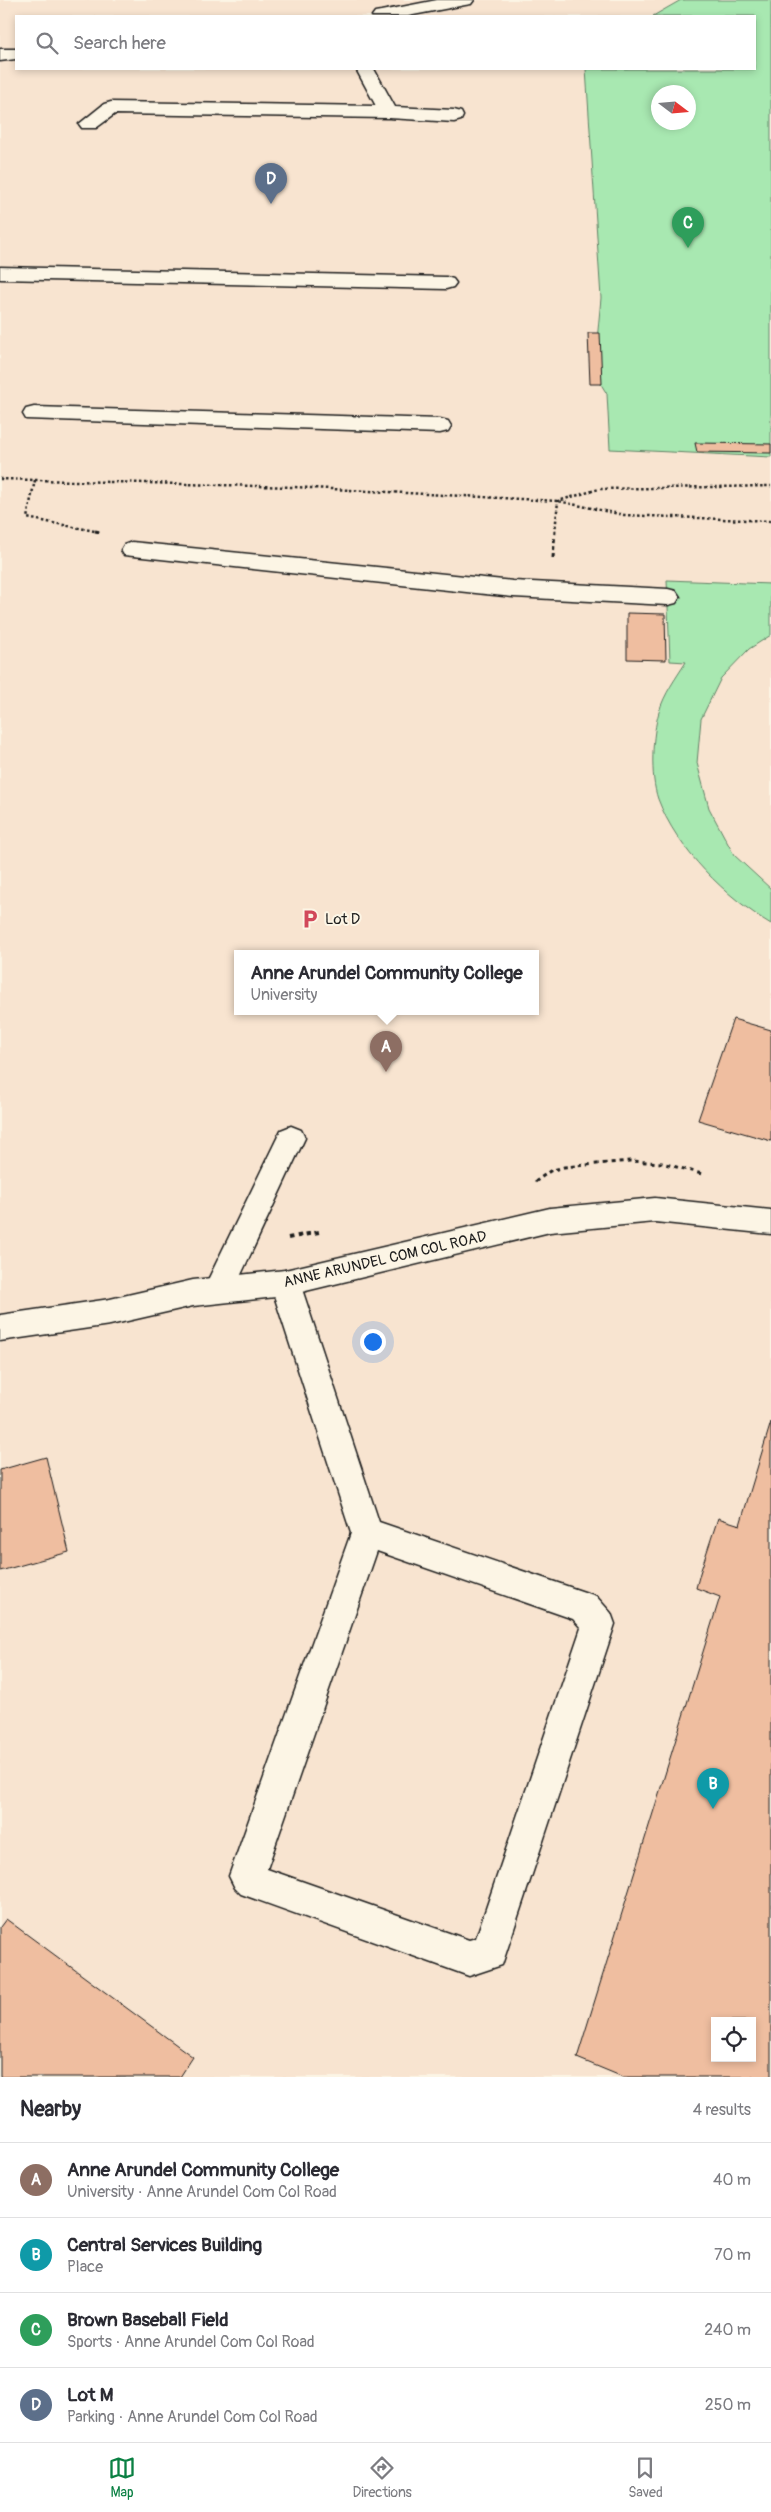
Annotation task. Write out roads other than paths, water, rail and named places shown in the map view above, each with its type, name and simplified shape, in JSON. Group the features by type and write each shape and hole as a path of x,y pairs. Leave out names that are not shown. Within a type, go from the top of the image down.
{"street":[{"path":"386,15 465,0"},
{"path":"366,70 389,112"},
{"path":"89,124 111,108 389,112 454,116"},
{"path":"0,273 446,282"},
{"path":"34,414 440,426"},
{"path":"132,550 513,588 668,597"},
{"path":"219,1289 291,1138"},
{"name":"ANNE ARUNDEL COM COL ROAD","path":"0,1328 110,1312 219,1289 285,1283 550,1220 655,1210 771,1222"},
{"path":"285,1283 367,1533 247,1876 254,1882 469,1958 489,1952 599,1624 584,1607 367,1533"}],"place":[{"name":"Lot M","path":"271,204"},
{"name":"Brown Baseball Field","path":"688,248"},
{"name":"Lot D","path":"310,919"},
{"name":"Anne Arundel Community College","path":"386,1072"},
{"name":"Central Services Building","path":"713,1809"}]}
